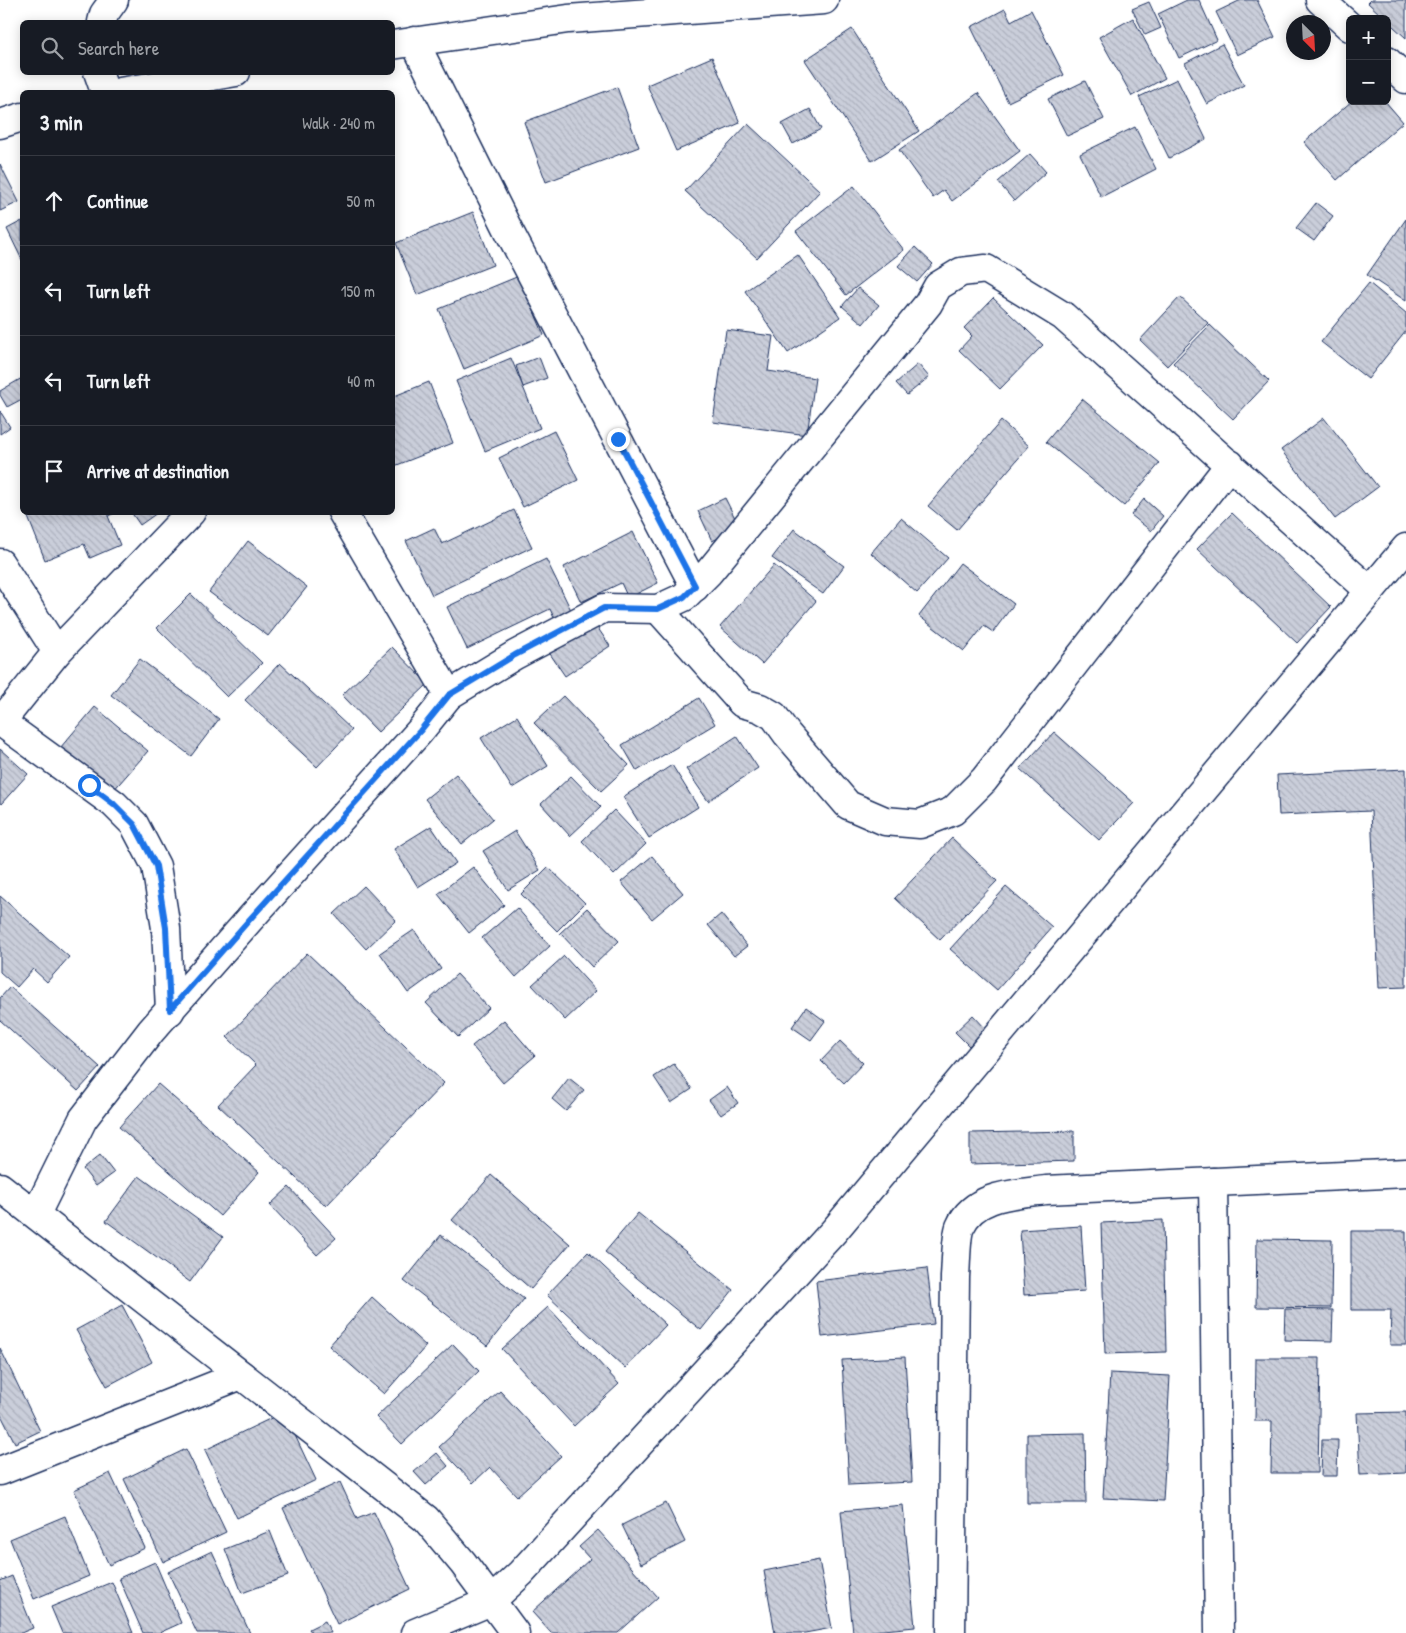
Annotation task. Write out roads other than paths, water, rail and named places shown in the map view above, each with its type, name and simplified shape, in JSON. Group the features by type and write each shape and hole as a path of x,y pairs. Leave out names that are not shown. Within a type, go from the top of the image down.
{"street":[{"path":"102,20 104,14 114,0"},
{"path":"695,586 510,232 403,42 568,19 824,0"},
{"path":"1320,0 1346,23"},
{"path":"1391,65 1406,78"},
{"path":"99,75 104,90"},
{"path":"132,90 219,75"},
{"path":"0,124 20,118"},
{"path":"36,1214 82,1119 151,1031 420,731 449,695 515,655 604,608 658,609 684,597 709,572 928,304 938,286 960,272 986,269 1063,316 1370,591"},
{"path":"658,609 742,703 760,708 774,716 787,734 848,805 885,821 920,824 953,811 984,780 1230,464"},
{"path":"170,1010 166,928 156,866 134,824 114,804 0,722 56,652 188,515"},
{"path":"344,515 449,695"},
{"path":"415,1633 491,1601 521,1573 834,1231 1406,548"},
{"path":"0,563 56,652"},
{"path":"951,1633 955,1277 960,1228 969,1212 986,1200 1012,1194 1046,1190 1406,1173"},
{"path":"1213,1182 1219,1633"},
{"path":"0,1187 426,1520 463,1563 515,1633"},
{"path":"0,1471 241,1375"}]}
